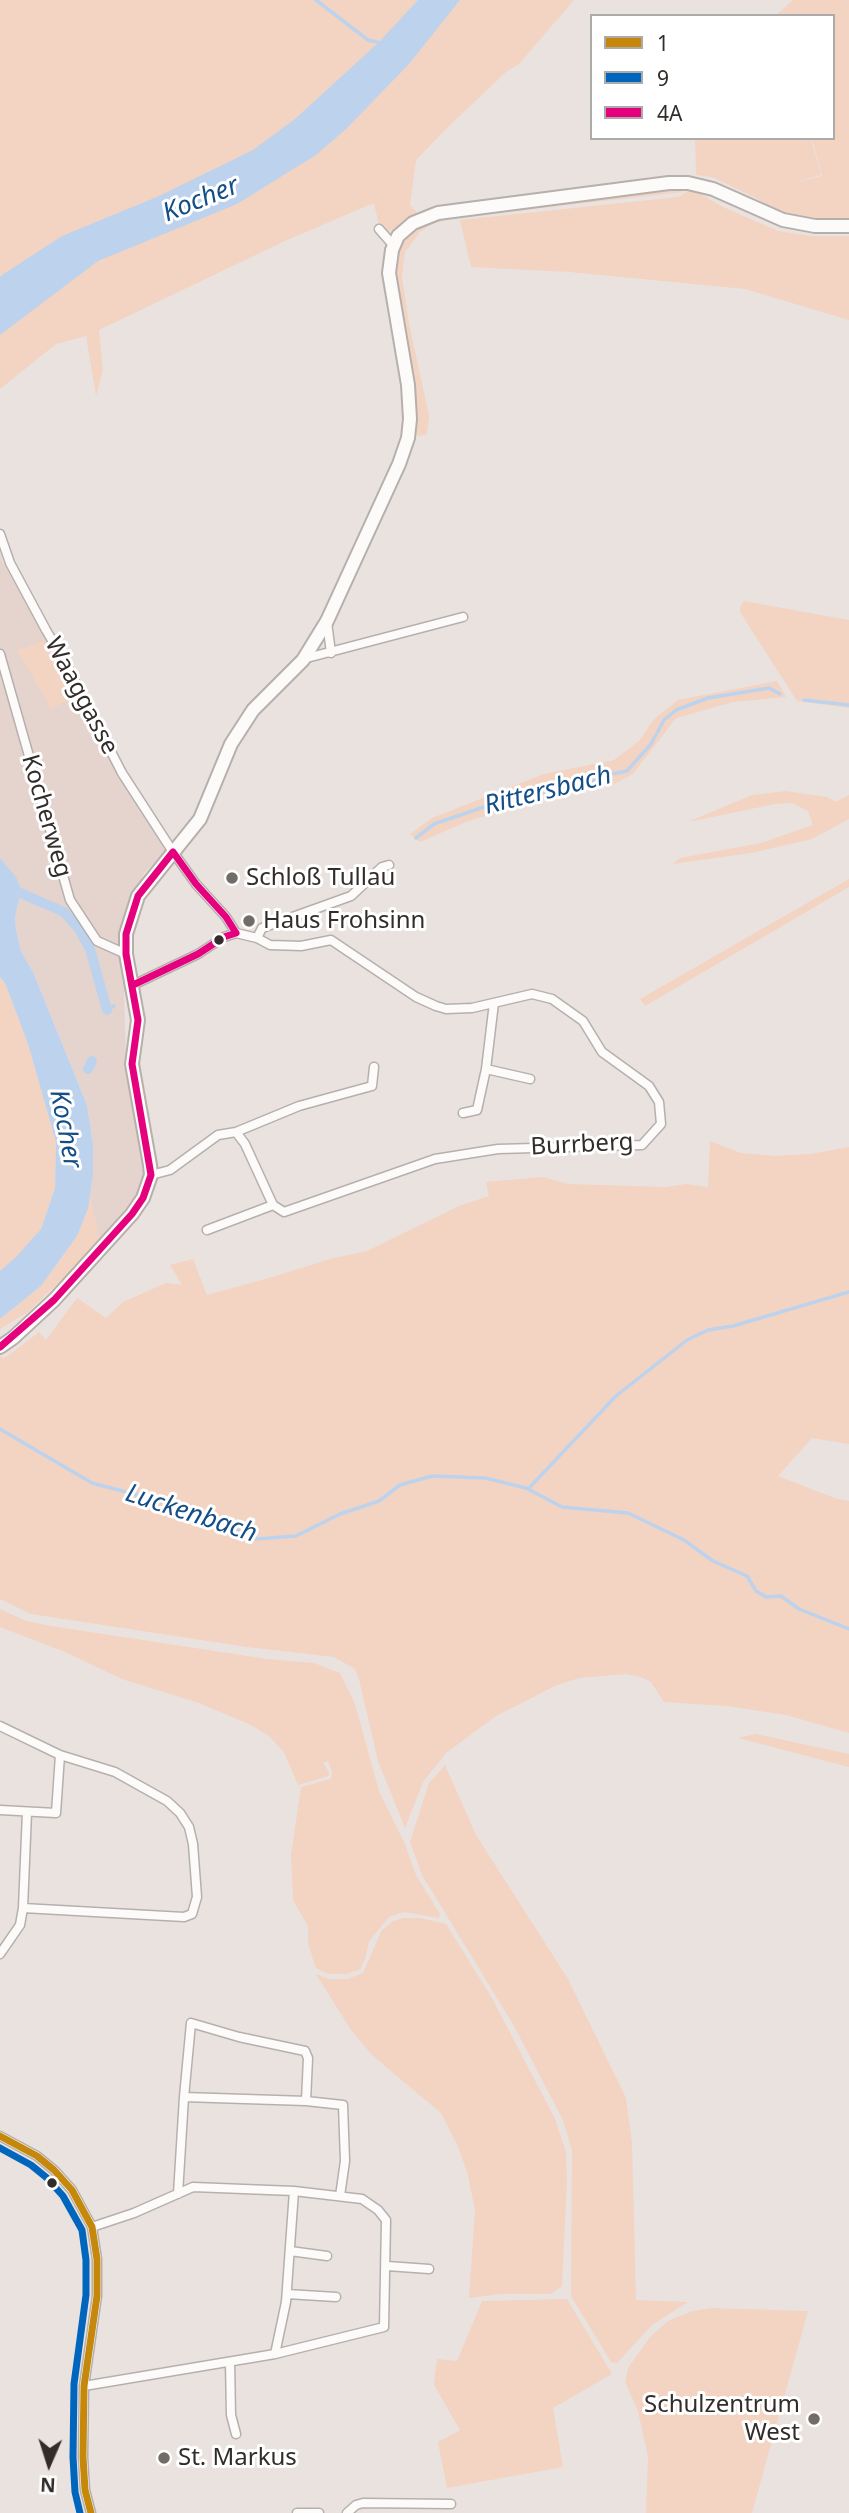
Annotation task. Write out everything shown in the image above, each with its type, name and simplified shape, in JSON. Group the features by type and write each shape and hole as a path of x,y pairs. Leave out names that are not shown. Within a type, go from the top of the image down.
{"street":[{"path":"0,1347 54,1300 132,1214 143,1198 151,1175 132,1064 138,1020 126,954 126,934 138,896 200,819 231,744 253,709 303,660 327,621 399,464 408,438 408,385 389,273 398,236 413,223 438,213 669,183 688,183 713,189 783,220 815,226 849,226"},
{"path":"379,229 394,246"},
{"name":"Waaggasse","path":"0,534 10,563 122,773 173,852 236,933"},
{"path":"303,660 463,617"},
{"path":"327,621 331,653"},
{"name":"Kocherweg","path":"0,654 70,900 97,941 126,954"},
{"path":"133,985 198,954 224,937 236,933 257,938 262,928 351,896 382,867 389,865"},
{"name":"Burrberg","path":"207,1230 274,1205 284,1212 435,1159 498,1149 642,1145 662,1124 659,1102 649,1086 602,1052 583,1021 552,999 532,994 472,1008 446,1009 416,997 331,940 301,946 270,945 257,938"},
{"path":"463,1113 477,1110 486,1069 494,1003"},
{"path":"151,1175 170,1170 218,1135 236,1132 299,1106 372,1086 374,1067"},
{"path":"486,1069 530,1079"},
{"path":"236,1132 245,1144 274,1205"},
{"path":"0,1726 60,1755 116,1772 167,1801 190,1826 193,1844 197,1897 192,1914 184,1917 23,1908"},
{"path":"0,1810 56,1813 60,1755"},
{"path":"0,1954 20,1925 27,1812"},
{"path":"178,2194 191,2023 304,2051 308,2058 306,2101"},
{"path":"184,2097 306,2101 343,2105 345,2161 340,2196"},
{"path":"0,2136 37,2156 54,2170 72,2190 92,2227 97,2259 97,2296 84,2386 84,2478 90,2513"},
{"path":"84,2386 275,2354 384,2327 386,2220 379,2210 362,2199 294,2191 193,2187 134,2213 92,2227"},
{"path":"275,2354 287,2294 294,2191"},
{"path":"290,2251 327,2256"},
{"path":"387,2266 429,2269"},
{"path":"287,2294 336,2297"},
{"path":"230,2362 231,2415 236,2434"},
{"path":"347,2513 363,2503 451,2504"},
{"path":"297,2513 320,2513"}],"shaded area":[{"path":"0,0 574,0 519,64 506,72 416,160 410,205 417,212 393,231 391,229 383,240 374,204 369,205 285,241 99,330 103,370 96,396 86,336 56,344 0,389"},
{"path":"793,0 849,0 849,220 817,220 776,211 712,177 696,175 695,140 812,140 821,175 786,184 822,176 813,140 835,140 835,14 777,14"},
{"path":"670,189 683,192 452,218 430,225 420,232 405,252 402,277 429,416 427,434 420,436 415,433 415,411 395,272 403,241 420,224 451,215"},
{"path":"692,189 721,206 778,231 812,236 849,236 849,320 745,289 570,272 471,267 460,220 678,197"},
{"path":"0,553 2,561 78,693 102,745 170,849 144,873 125,920 128,986 124,992 126,1062 144,1176 140,1201 100,1243 89,1192 93,1173 93,1144 87,1105 33,972 21,951 15,918 21,889 0,858"},
{"path":"744,601 849,620 849,708 797,701 740,612"},
{"path":"43,641 76,697 51,709 17,650"},
{"path":"777,681 786,697 733,702 676,718 633,774 614,784 524,803 466,822 420,842 410,834 432,818 544,774 614,760 639,741 654,719 678,700"},
{"path":"786,791 827,797 836,802 849,795 849,819 812,839 751,853 672,864 680,858 761,843 813,825 808,811 792,803 688,822 752,795"},
{"path":"849,879 849,887 645,1006 640,999"},
{"path":"0,977 5,983 28,1044 56,1142 55,1188 41,1229 0,1295"},
{"path":"710,1141 741,1153 775,1156 810,1154 849,1147 849,1444 812,1438 778,1476 849,1501 849,1733 786,1715 727,1706 664,1702 651,1682 641,1677 626,1674 579,1678 555,1686 496,1716 446,1753 423,1782 405,1828 378,1761 355,1669 334,1657 247,1647 31,1614 0,1599 0,1356 3,1358 9,1355 39,1332 46,1340 77,1298 106,1318 123,1302 166,1283 182,1285 170,1265 193,1259 207,1295 367,1251 459,1206 489,1196 486,1182 543,1177 568,1184 666,1187 686,1184 708,1187"},
{"path":"89,1192 100,1243 28,1312 0,1329 0,1319 41,1286 77,1236 88,1209"},
{"path":"0,1609 26,1621 51,1626 267,1659 314,1663 340,1673 355,1704 379,1791 404,1842 416,1875 440,1914 439,1918 404,1912 389,1917 369,1941 360,1969 347,1974 329,1974 316,1968 308,1944 308,1926 293,1900 291,1855 301,1787 331,1779 332,1772 328,1761 323,1763 329,1776 298,1785 284,1752 269,1736 251,1725 199,1703 122,1679 65,1652 0,1627"},
{"path":"756,1734 849,1754 849,1767 738,1738"},
{"path":"445,1765 476,1835 568,1979 626,2098 632,2143 636,2300 688,2302 652,2325 617,2363 611,2362 571,2296 572,2151 563,2120 514,2026 422,1875 410,1842 429,1783"},
{"path":"420,1918 446,1924 492,1998 555,2119 566,2152 567,2180 562,2286 551,2294 501,2294 469,2298 475,2211 468,2175 458,2147 441,2113 373,2056 351,2030 316,1974 329,1979 348,1979 363,1973 382,1930 393,1921"},
{"path":"567,2299 612,2374 553,2408 563,2467 447,2488 438,2442 460,2430 434,2385 437,2359 457,2361 482,2301"},
{"path":"712,2308 808,2311 752,2513 646,2513 648,2457 638,2411 625,2382 628,2368 650,2337 668,2321 692,2311"}],"water":[{"name":"Kocher","path":"418,0 460,0 409,64 346,129 316,155 237,204 98,261 0,335 2,275 62,236 159,196 253,150 295,119 379,42"},
{"name":"Kocher","path":"0,858 16,877 21,889 15,918 21,951 33,972 87,1105 93,1144 93,1173 88,1209 77,1236 41,1286 0,1319 0,1271 41,1229 55,1188 56,1142 28,1044 5,983 0,977"}],"waterway":[{"path":"316,0 368,40 381,43"},
{"name":"Rittersbach","path":"416,838 434,824 519,795 530,799 553,791 590,784 602,776 627,771 651,744 664,720 676,710 708,698 769,688 780,694"},
{"name":"Rittersbach","path":"804,700 849,705"},
{"path":"0,884 64,912 79,929 90,949 107,1010"},
{"name":"Rittersbach","path":"107,1010 114,1006"},
{"path":"88,1069 92,1061"},
{"path":"528,1489 616,1396 687,1340 708,1330 733,1326 849,1292"},
{"name":"Luckenbach","path":"0,1429 92,1483 198,1511 256,1539 296,1536 340,1514 379,1501 400,1485 432,1476 485,1478 526,1488 562,1507 628,1513 684,1540 713,1561 747,1576 756,1591 766,1597 781,1596 799,1609 849,1629"}],"transit line":[{"name":"4A","path":"0,1347 54,1300 132,1214 143,1198 151,1175 132,1064 138,1020 126,954 126,934 138,896 173,852 236,933 133,985"},
{"name":"1","path":"0,2136 37,2156 54,2170 72,2190 92,2227 97,2259 97,2296 84,2386 83,2457 85,2490 91,2513"},
{"name":"9","path":"0,2148 31,2165 47,2178 63,2196 82,2230 86,2260 86,2295 74,2384 73,2457 75,2492 80,2513"}],"place":[{"name":"Schloß Tullau","path":"232,878"},
{"name":"Haus Frohsinn","path":"249,921"},
{"name":"Schulzentrum West","path":"814,2419"},
{"name":"St. Markus","path":"164,2458"}]}
